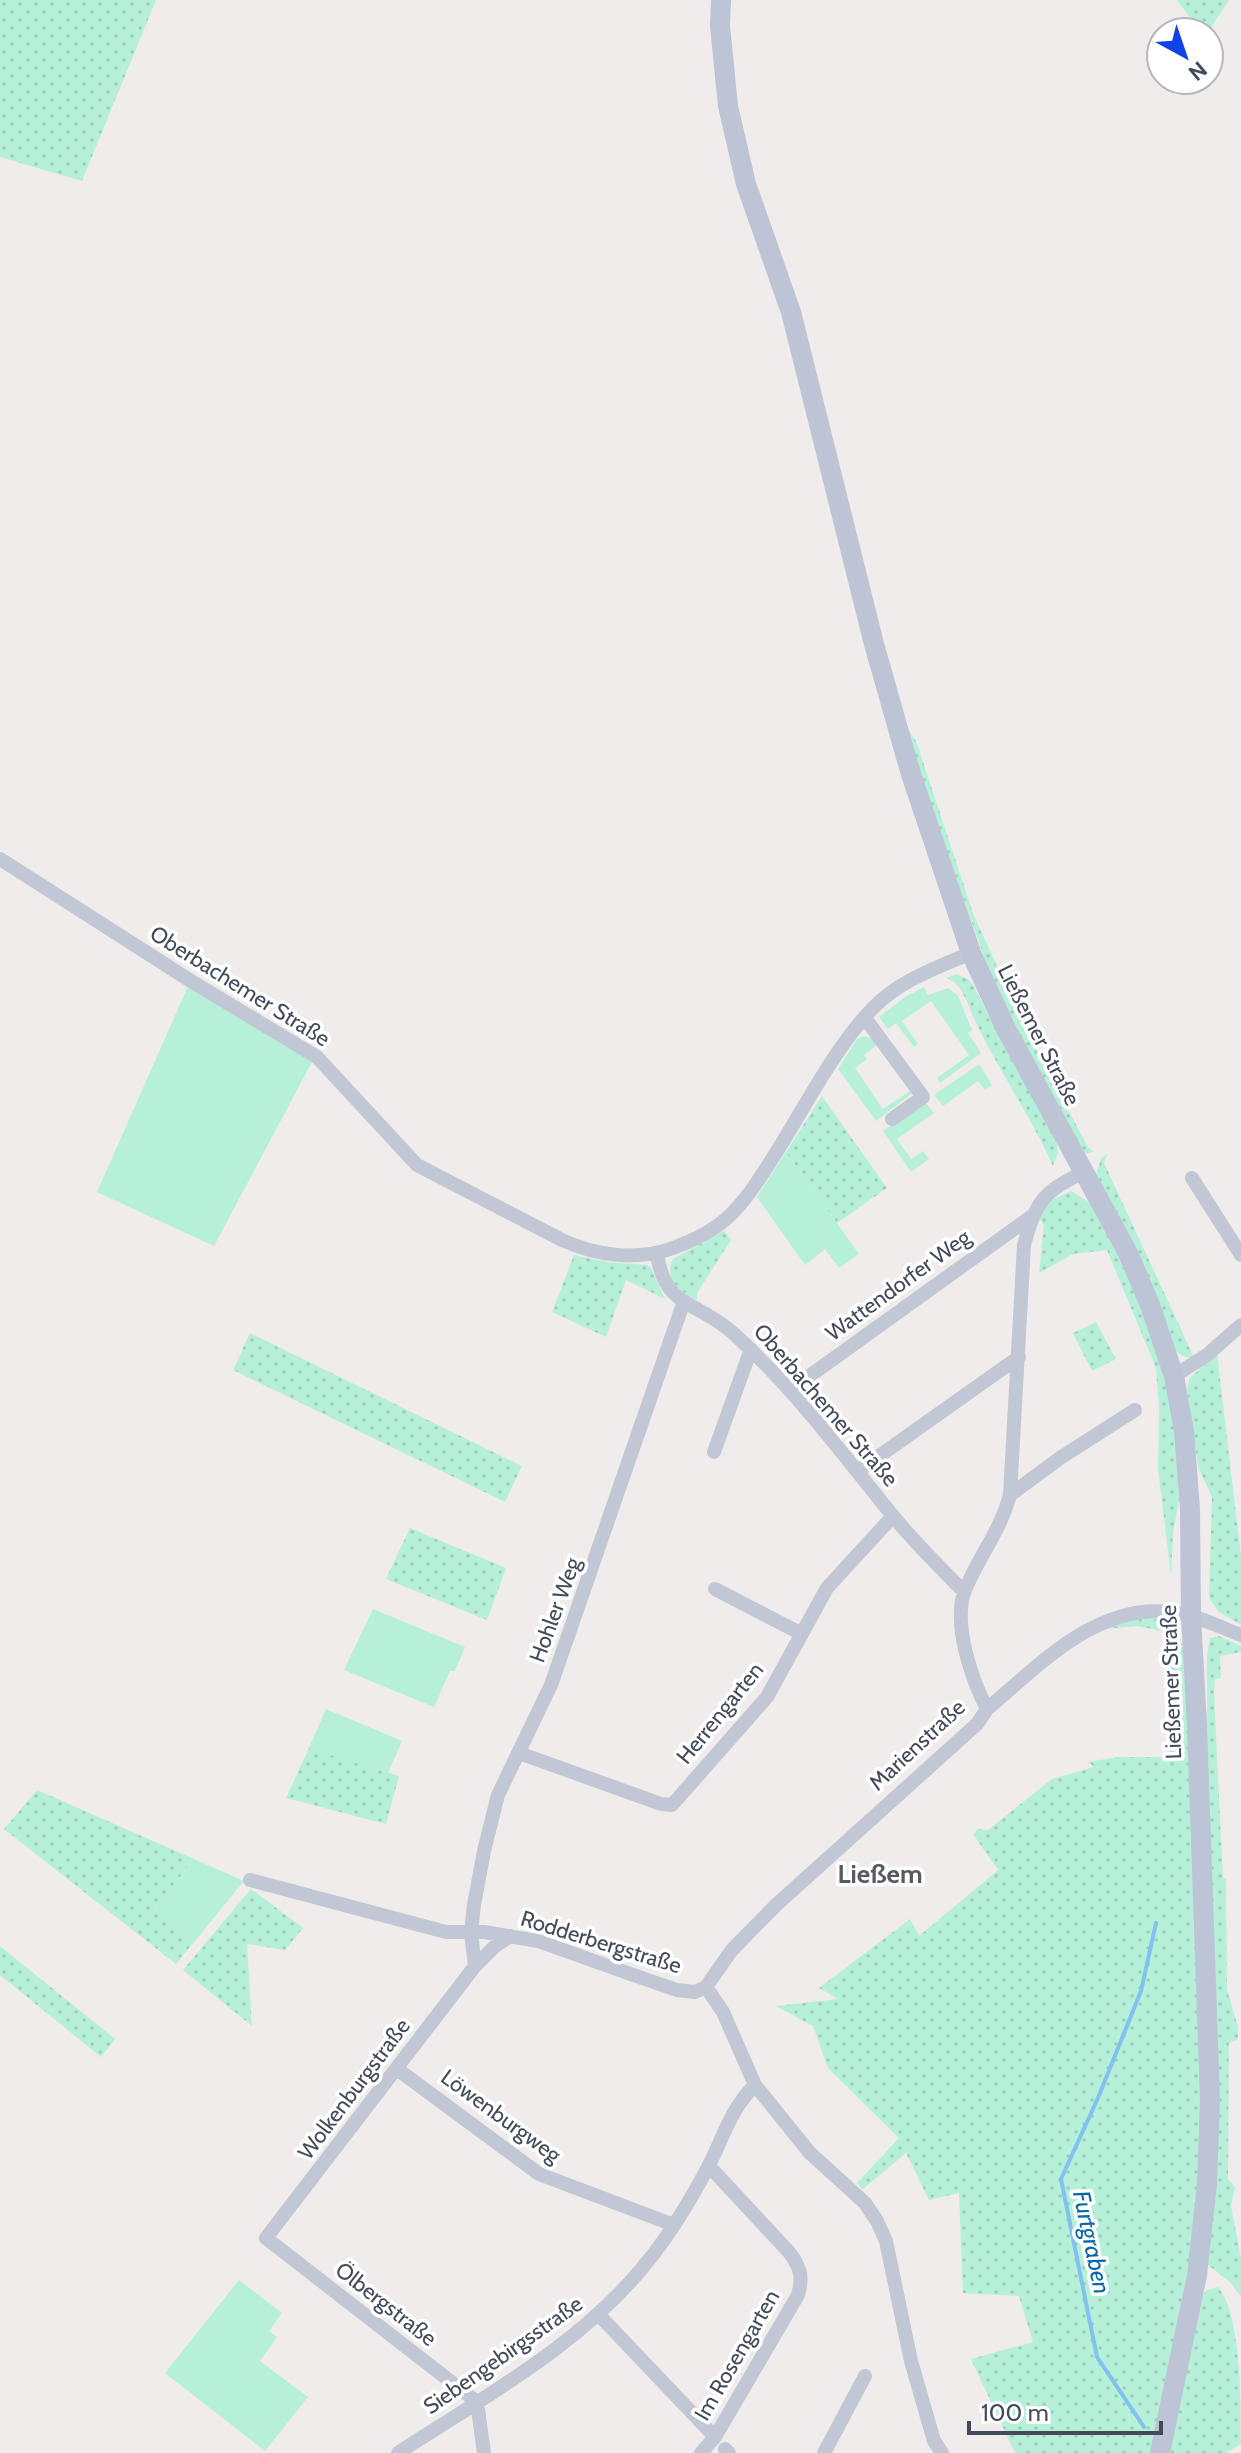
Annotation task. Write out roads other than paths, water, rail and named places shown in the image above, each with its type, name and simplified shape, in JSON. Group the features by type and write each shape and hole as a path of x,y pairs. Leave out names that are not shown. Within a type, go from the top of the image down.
{"street":[{"name":"Ließemer Straße","path":"721,0 721,40 728,106 746,184 791,312 892,711 971,953 1007,1031 1128,1253 1174,1376 1184,1431 1190,1509 1209,2128 1207,2184 1197,2275 1160,2453"},
{"name":"Oberbachemer Straße","path":"0,859 317,1057 417,1165 581,1248 607,1254 657,1254 695,1239 725,1220 758,1181 843,1047 865,1018 886,997 909,981 971,953"},
{"path":"865,1018 923,1097 892,1119"},
{"name":"Marienstraße","path":"706,1987 731,1951 775,1906 968,1732 987,1709 976,1688 960,1627 964,1592 1004,1519 1010,1495 1024,1245 1032,1216 1054,1187 1084,1172"},
{"path":"1192,1178 1241,1255"},
{"name":"Wattendorfer Weg","path":"790,1390 1032,1216"},
{"name":"Oberbachemer Straße","path":"657,1254 659,1270 668,1290 729,1329 751,1349 790,1390 893,1516 964,1592"},
{"name":"Hohler Weg","path":"471,1933 484,1851 498,1795 551,1685 684,1301"},
{"path":"1174,1376 1207,1355 1241,1325"},
{"path":"714,1452 751,1349"},
{"path":"858,1471 1019,1357"},
{"path":"1010,1495 1060,1458 1135,1410"},
{"name":"Herrengarten","path":"519,1753 661,1804 672,1805 767,1697 827,1588 893,1516"},
{"path":"715,1589 800,1633"},
{"path":"987,1709 1079,1633 1143,1610 1191,1616 1241,1635"},
{"name":"Rodderbergstraße","path":"250,1880 446,1932 484,1932 538,1941 677,1990 695,1992 706,1987"},
{"path":"471,1933 475,1966"},
{"name":"Wolkenburgstraße","path":"266,2238 475,1966 510,1936"},
{"path":"706,1987 723,2012 755,2085 810,2153 865,2203 877,2221 886,2241 911,2361 934,2441 942,2453"},
{"name":"Löwenburgweg","path":"397,2069 539,2174 674,2225"},
{"name":"Siebengebirgsstraße","path":"398,2453 569,2339 599,2315 650,2258 674,2225 709,2166 729,2117 755,2085"},
{"name":"Im Rosengarten","path":"701,2453 715,2437 798,2295 803,2277 789,2252 709,2166"},
{"name":"Ölbergstraße","path":"266,2238 477,2402"},
{"path":"599,2315 715,2437"},
{"path":"824,2453 865,2376"},
{"path":"477,2402 484,2453"}],"waterway":[{"name":"Furtgraben","path":"1144,2427 1097,2357 1061,2179 1141,1991 1156,1923"}],"district":[{"name":"Ließem","path":"880,1874"}]}
